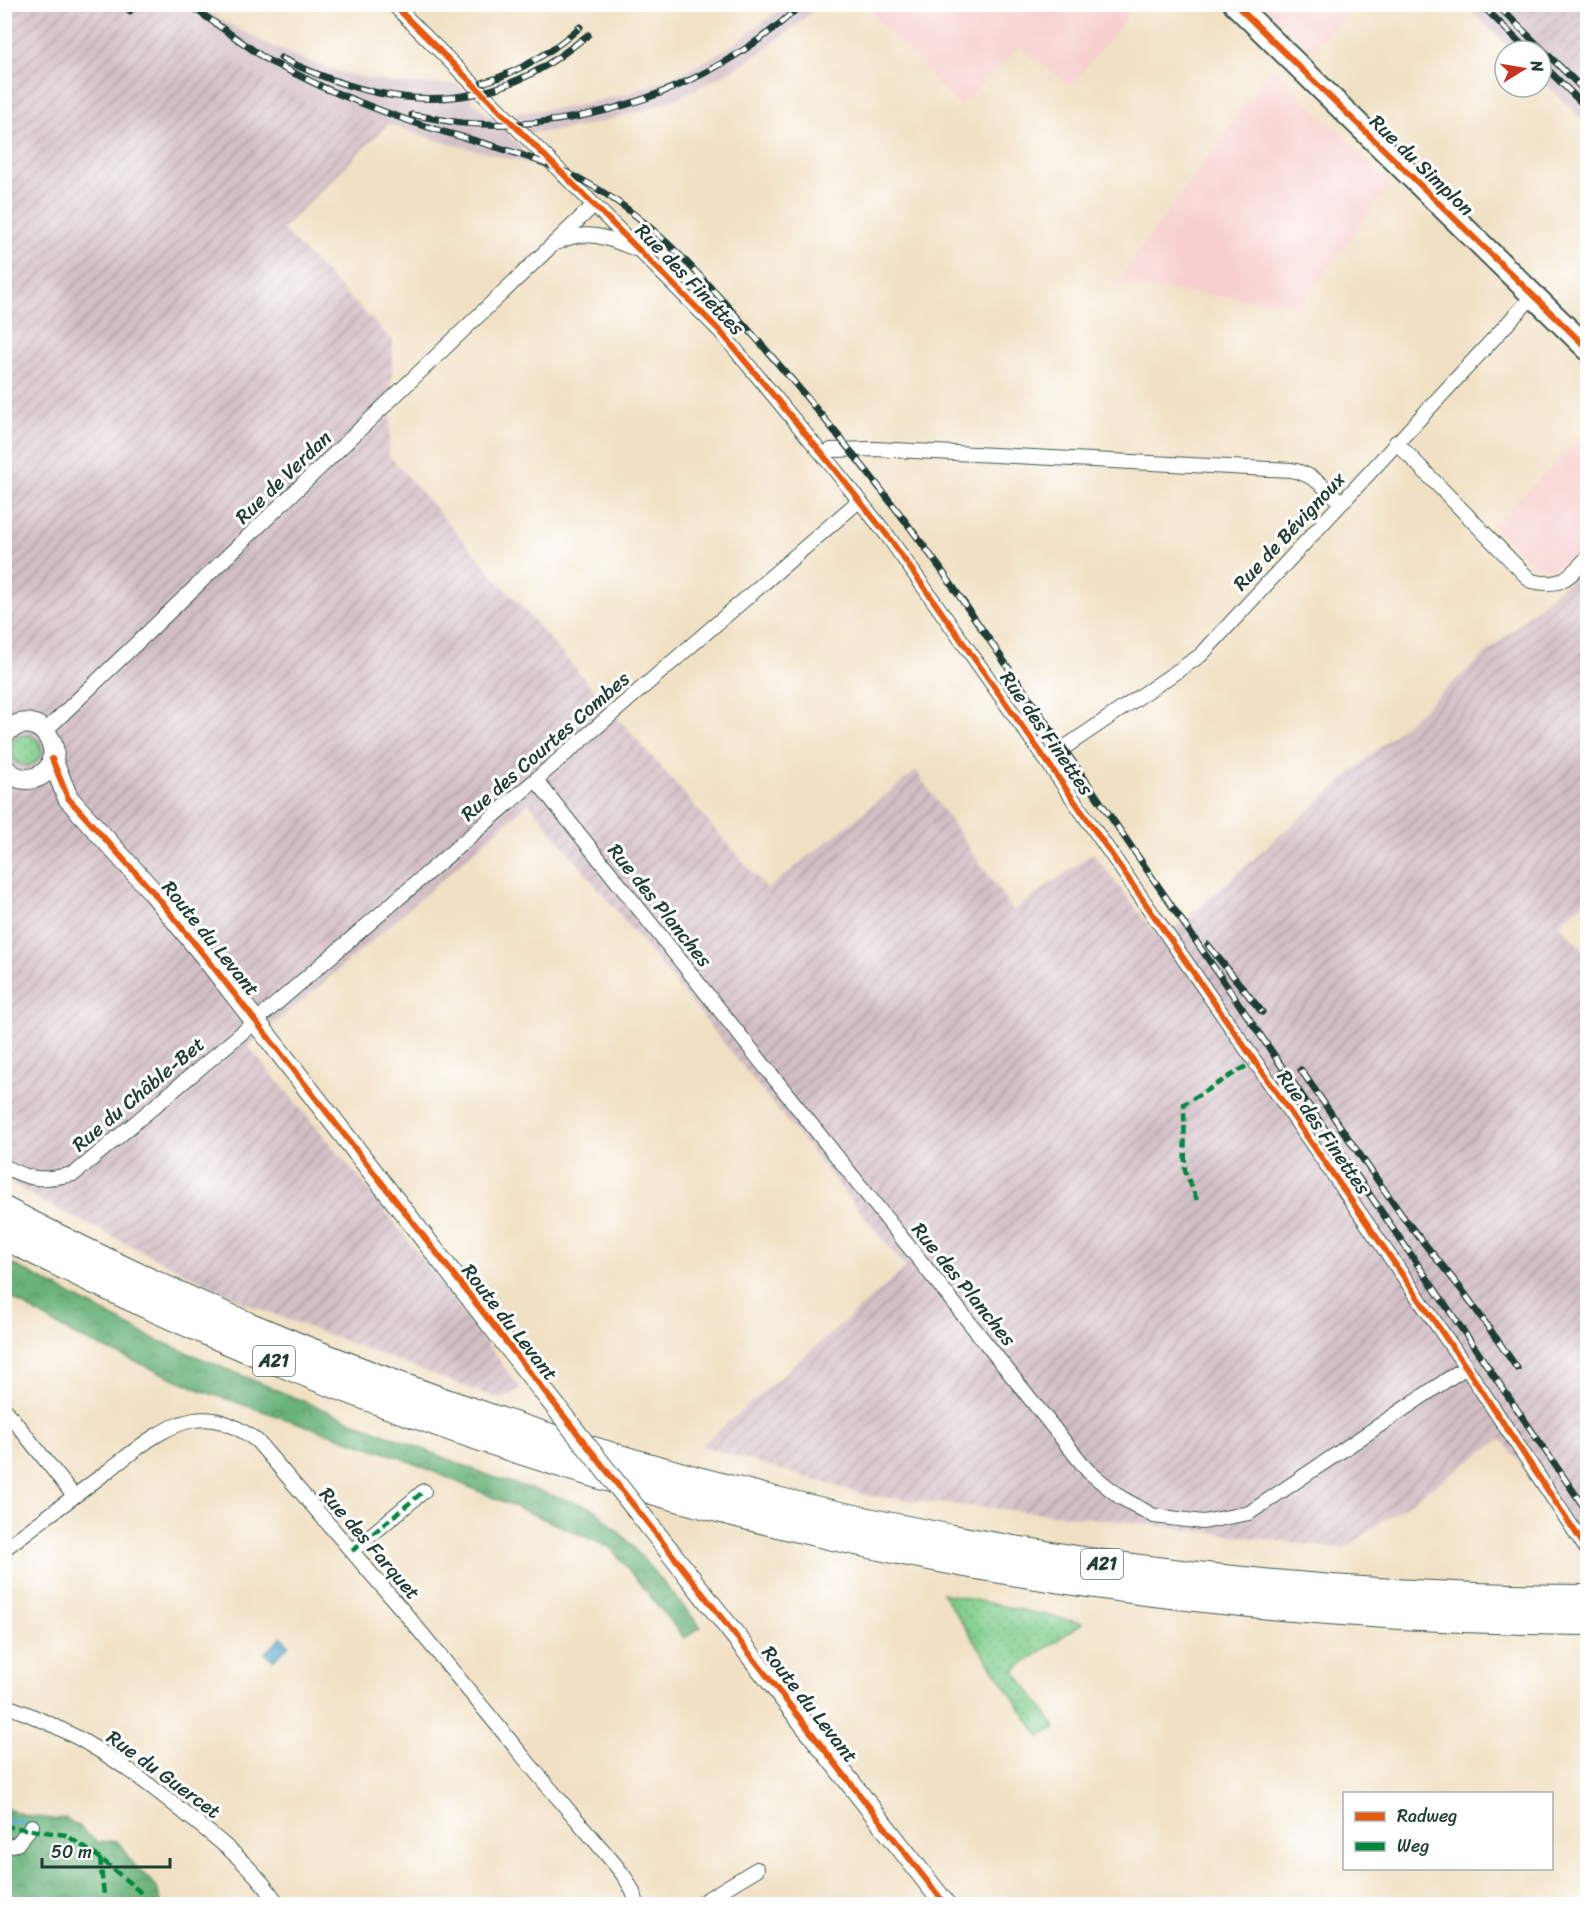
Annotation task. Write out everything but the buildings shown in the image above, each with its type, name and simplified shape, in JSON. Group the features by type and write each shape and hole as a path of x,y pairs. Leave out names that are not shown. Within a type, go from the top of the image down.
{"highway":[{"name":"A21","path":"4,1210 204,1307 403,1387 584,1448 680,1476 794,1505 904,1530 1008,1549 1210,1578 1385,1593 1587,1598"},
{"name":"A21","path":"4,1236 81,1275 234,1345 412,1415 574,1469 658,1494 793,1529 981,1568 1169,1596 1344,1613 1483,1620 1587,1622"}],"main road":[{"name":"Rue du Simplon","path":"1235,4 1587,349"}],"street":[{"name":"Rue des Finettes","path":"393,4 720,331 860,500 1046,760 1583,1535 1587,1551"},
{"name":"Rue de Verdan","path":"45,731 594,205"},
{"name":"Rue de Verdan","path":"546,249 567,238 594,235 639,250"},
{"name":"Rue de Bévignoux","path":"1046,760 1200,655 1533,296"},
{"path":"1396,442 1531,580 1549,585 1566,579 1587,557"},
{"path":"823,455 831,450 874,449 1291,470 1301,471 1312,477 1342,503"},
{"name":"Rue des Courtes Combes","path":"256,1021 860,500"},
{"path":"9,726 33,724 45,731"},
{"name":"Route du Levant","path":"45,731 52,742 52,759 68,798"},
{"path":"31,778 44,772 52,759"},
{"name":"Route du Levant","path":"5,770 18,778 31,778 68,798 152,891 256,1021 945,1905"},
{"name":"Rue des Planches","path":"536,780 1088,1471 1120,1497 1154,1516 1203,1522 1250,1513 1466,1367"},
{"name":"Rue du Châble-Bet","path":"4,1166 22,1176 48,1179 74,1174 256,1021"},
{"path":"4,1408 74,1496"},
{"name":"Rue des Farquet","path":"4,1549 151,1439 167,1430 194,1420 221,1421 247,1433 257,1441 352,1551 626,1879 641,1904"},
{"path":"352,1551 424,1491"},
{"name":"Rue du Guercet","path":"4,1705 61,1728 123,1764 239,1858 263,1884 278,1905"},
{"path":"4,1847 17,1844 32,1826"},
{"path":"699,1905 757,1869"}],"shaded area":[{"path":"5,5 165,5 233,62 314,107 388,124 282,229 393,341 389,455 767,889 916,771 1013,911 1093,853 1161,941 1587,564 1587,898 1559,924 1588,955 1587,1543 1501,1439 1343,1549 1121,1521 869,1496 701,1446 906,1268 529,803 248,1046 374,1196 520,1388 501,1400 252,1306 43,1202 5,1179"},
{"path":"165,5 198,5 274,47 346,74 399,84 457,84 488,116 571,107 626,94 704,62 734,44 786,5 819,5 792,29 759,53 733,70 677,98 646,110 581,127 508,134 536,165 439,141 388,124 314,107 233,62"},
{"path":"865,5 1137,5 1071,86 1019,46 960,107"},
{"path":"1262,5 1356,5 1310,52"},
{"path":"1465,5 1511,5 1546,39 1500,39"},
{"path":"1511,5 1587,5 1587,79 1553,46 1553,39 1546,39"},
{"path":"1553,46 1587,79 1587,124 1553,91"},
{"path":"1272,68 1392,184 1300,306 1115,284"},
{"path":"1587,431 1587,545 1571,563 1554,570 1533,566 1492,526"}],"green space":[{"path":"26,735 32,736 40,744 40,756 32,764 26,765 20,764 12,756 11,750 12,744 20,736"},
{"path":"5,1260 150,1337 490,1476 593,1508 626,1539 701,1627 684,1638 611,1548 404,1459 203,1391 72,1334 5,1294"},
{"path":"942,1593 1082,1623 1014,1670 1056,1727 1040,1737"},
{"path":"4,1808 25,1815 52,1819 65,1818 98,1842 118,1843 123,1847 130,1861 157,1887 161,1904 5,1904"}],"water":[{"path":"282,1637 289,1645 273,1660 265,1653"}],"waterway":[{"path":"4,1820 25,1823"}],"railway":[{"path":"124,4 130,11"},
{"path":"188,4 267,60 329,90"},
{"path":"412,115 462,123 508,124 554,120 600,112 644,99 687,81 767,34 802,4"},
{"path":"1481,4 1516,39"},
{"path":"1496,4 1588,94"},
{"path":"482,83 534,61 580,27"},
{"path":"281,58 312,72 373,92 404,97 436,98 467,95 499,87 531,74 554,61 588,35"},
{"path":"1553,75 1588,109"},
{"path":"322,87 411,121 530,158 582,180 629,210 671,246 747,328 846,445 940,568 1584,1507"},
{"path":"1208,945 1262,1012"},
{"path":"1301,1070 1403,1217 1465,1294 1517,1368"}],"marked path":[{"path":"1197,1200 1185,1171 1184,1104 1255,1061"},
{"path":"352,1551 424,1491"},
{"path":"4,1826 66,1835 100,1858 139,1891 148,1904"},
{"path":"100,1858 105,1904"}],"cycle path":[{"path":"393,4 720,331 887,535 1308,1138 1466,1367 1588,1551"},
{"path":"1235,4 1588,349"},
{"path":"52,759 68,798 152,891 204,955 945,1904"}]}
